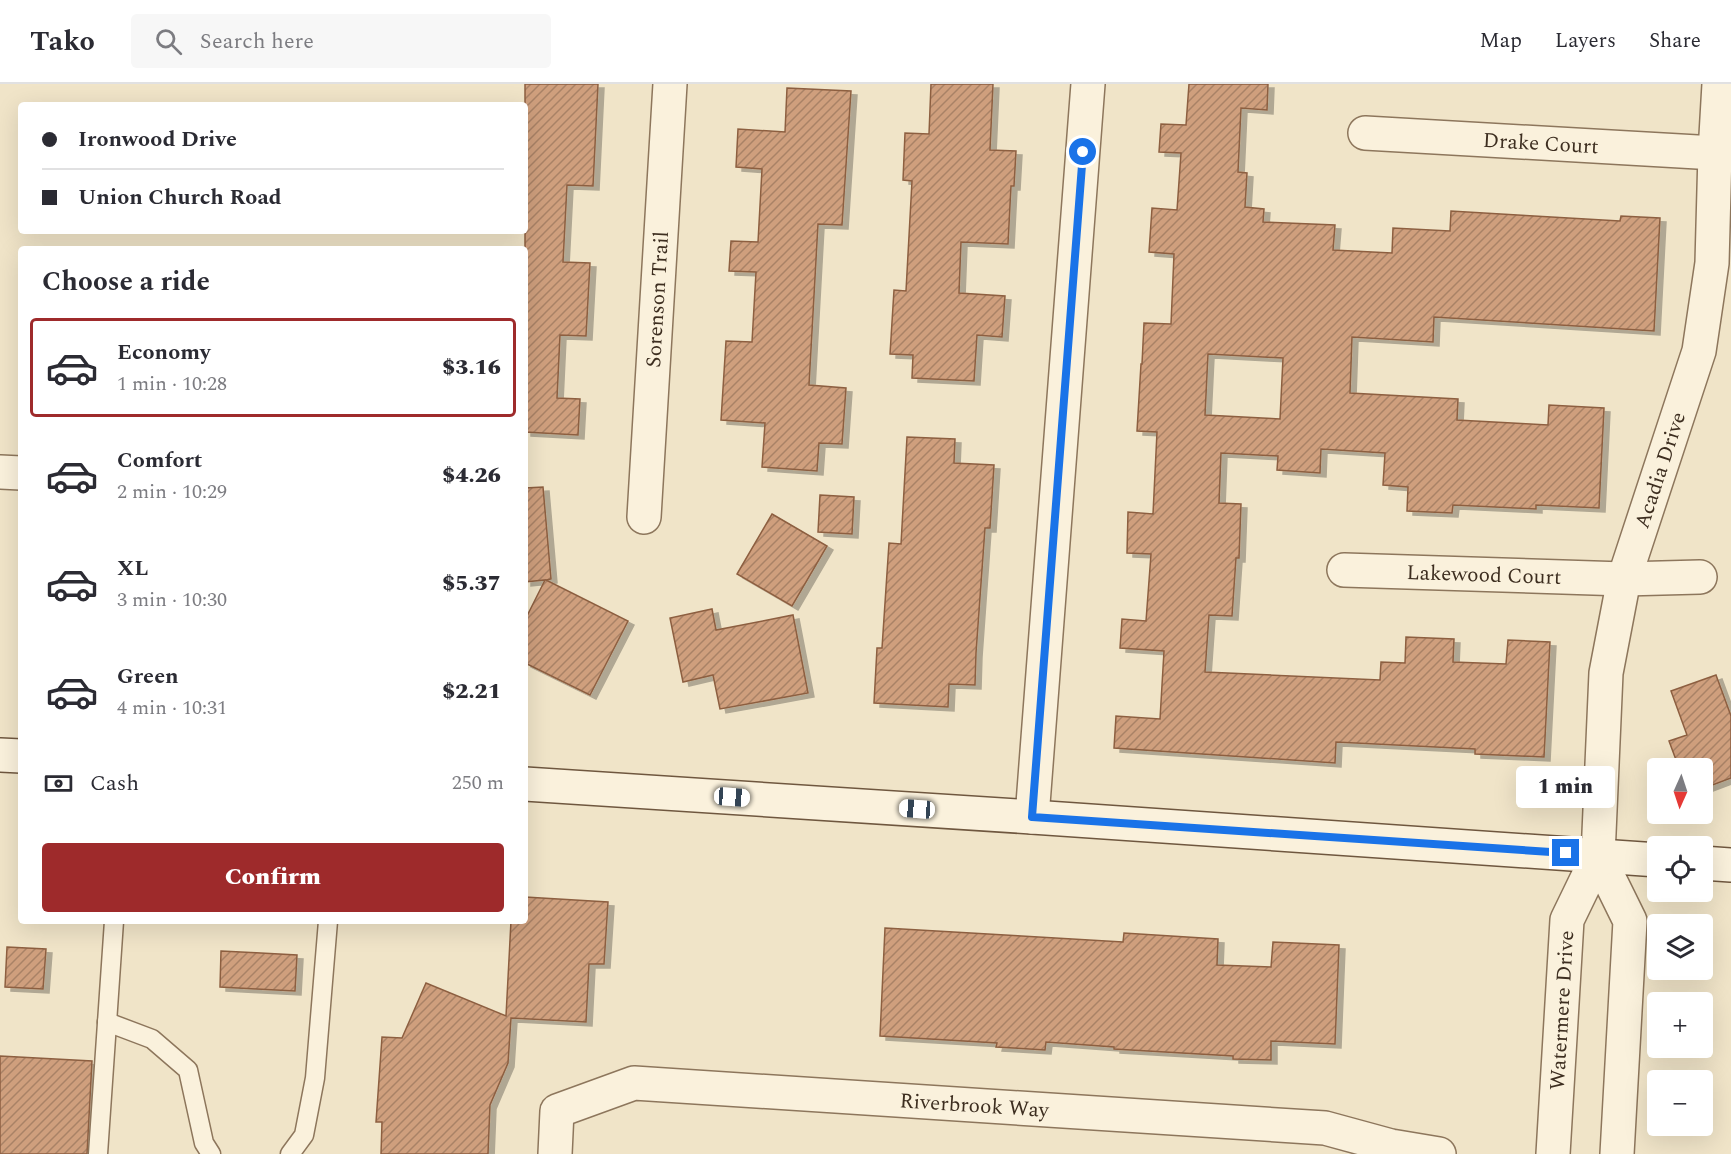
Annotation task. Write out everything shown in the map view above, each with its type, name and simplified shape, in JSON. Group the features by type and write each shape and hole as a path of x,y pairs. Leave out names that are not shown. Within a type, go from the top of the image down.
{"street":[{"name":"Sorenson Trail","path":"644,517 670,84"},
{"path":"1032,817 1088,84"},
{"name":"Acadia Drive","path":"1598,856 1606,673 1624,579 1699,351 1712,263 1719,84"},
{"name":"Drake Court","path":"1365,133 1715,153"},
{"path":"0,472 18,473"},
{"name":"Lakewood Court","path":"1344,570 1624,579 1700,577"},
{"path":"0,755 18,756"},
{"path":"528,784 1647,859"},
{"path":"1598,856 1630,921 1617,1154"},
{"name":"Watermere Drive","path":"1553,1154 1567,920 1598,856"},
{"path":"1713,864 1731,865"},
{"name":"Riverbrook Way","path":"555,1154 557,1111 634,1083 1325,1128 1392,1146 1438,1154"}],"lane":[{"path":"98,1154 114,924"},
{"path":"290,1154 304,1135 315,1078 328,924"},
{"path":"107,1022 152,1039 188,1070 204,1143 211,1154"}],"building":[{"path":"525,84 598,84 593,186 567,185 563,262 590,263 586,336 560,335 557,398 580,399 578,435 528,432 528,246 525,246 525,234 528,234 528,102 525,102"},
{"path":"931,84 993,84 990,150 1016,151 1014,186 1011,186 1008,244 961,242 959,293 1005,296 1002,337 977,335 974,381 912,378 913,355 890,354 894,290 906,291 912,181 903,180 905,133 929,134"},
{"path":"1189,84 1268,84 1267,110 1241,108 1238,172 1247,173 1245,207 1264,209 1263,222 1335,225 1333,250 1392,253 1393,228 1450,231 1451,211 1620,221 1621,216 1660,218 1654,331 1434,317 1433,342 1352,337 1350,393 1458,399 1457,420 1548,425 1549,405 1604,408 1599,508 1536,505 1536,509 1453,505 1452,513 1407,511 1408,487 1383,485 1385,453 1321,449 1320,473 1277,470 1278,456 1221,453 1219,503 1241,504 1239,558 1236,558 1232,616 1209,615 1205,672 1380,680 1381,662 1405,663 1406,637 1454,639 1453,662 1506,664 1508,640 1550,642 1544,757 1475,754 1475,749 1336,742 1335,763 1114,748 1116,716 1160,719 1164,651 1120,648 1122,619 1146,621 1151,554 1127,553 1128,512 1153,514 1157,432 1137,431 1144,323 1171,324 1174,254 1149,252 1152,208 1177,210 1181,153 1159,152 1161,124 1186,125","holes":["1208,354 1283,358 1280,419 1205,415"]},
{"path":"787,88 851,91 842,225 818,224 809,385 846,388 842,444 819,443 817,471 762,467 765,423 721,420 726,341 752,342 756,272 729,271 731,241 758,242 762,169 736,167 738,129 785,132"},
{"path":"907,437 955,439 954,463 994,465 990,528 985,528 975,685 949,684 948,707 874,703 877,648 882,648 889,543 901,544"},
{"path":"543,487 551,579 546,580 628,621 590,695 528,664 528,614 545,580 528,582 528,488"},
{"path":"820,495 854,497 852,534 818,532"},
{"path":"772,514 827,546 792,606 737,574"},
{"path":"712,609 716,630 793,615 808,693 720,709 713,675 683,682 670,618"},
{"path":"1716,675 1731,716 1731,778 1713,785 1713,758 1675,758 1669,741 1687,735 1671,691"},
{"path":"528,897 608,902 604,964 589,964 586,1022 511,1018 508,1063 490,1105 488,1154 381,1154 382,1122 376,1122 382,1037 402,1038 426,983 506,1016 511,924 528,924"},
{"path":"885,928 1123,942 1124,933 1218,939 1217,965 1271,967 1273,942 1339,945 1335,1044 1271,1041 1271,1060 1233,1059 1233,1056 1114,1049 1114,1047 1046,1042 1045,1050 996,1047 997,1043 880,1036"},
{"path":"7,947 46,949 43,989 5,987"},
{"path":"221,951 297,955 295,991 220,987"},
{"path":"0,1056 92,1061 87,1154 0,1154"}],"route":[{"path":"1083,152 1032,817 1566,853"}]}
